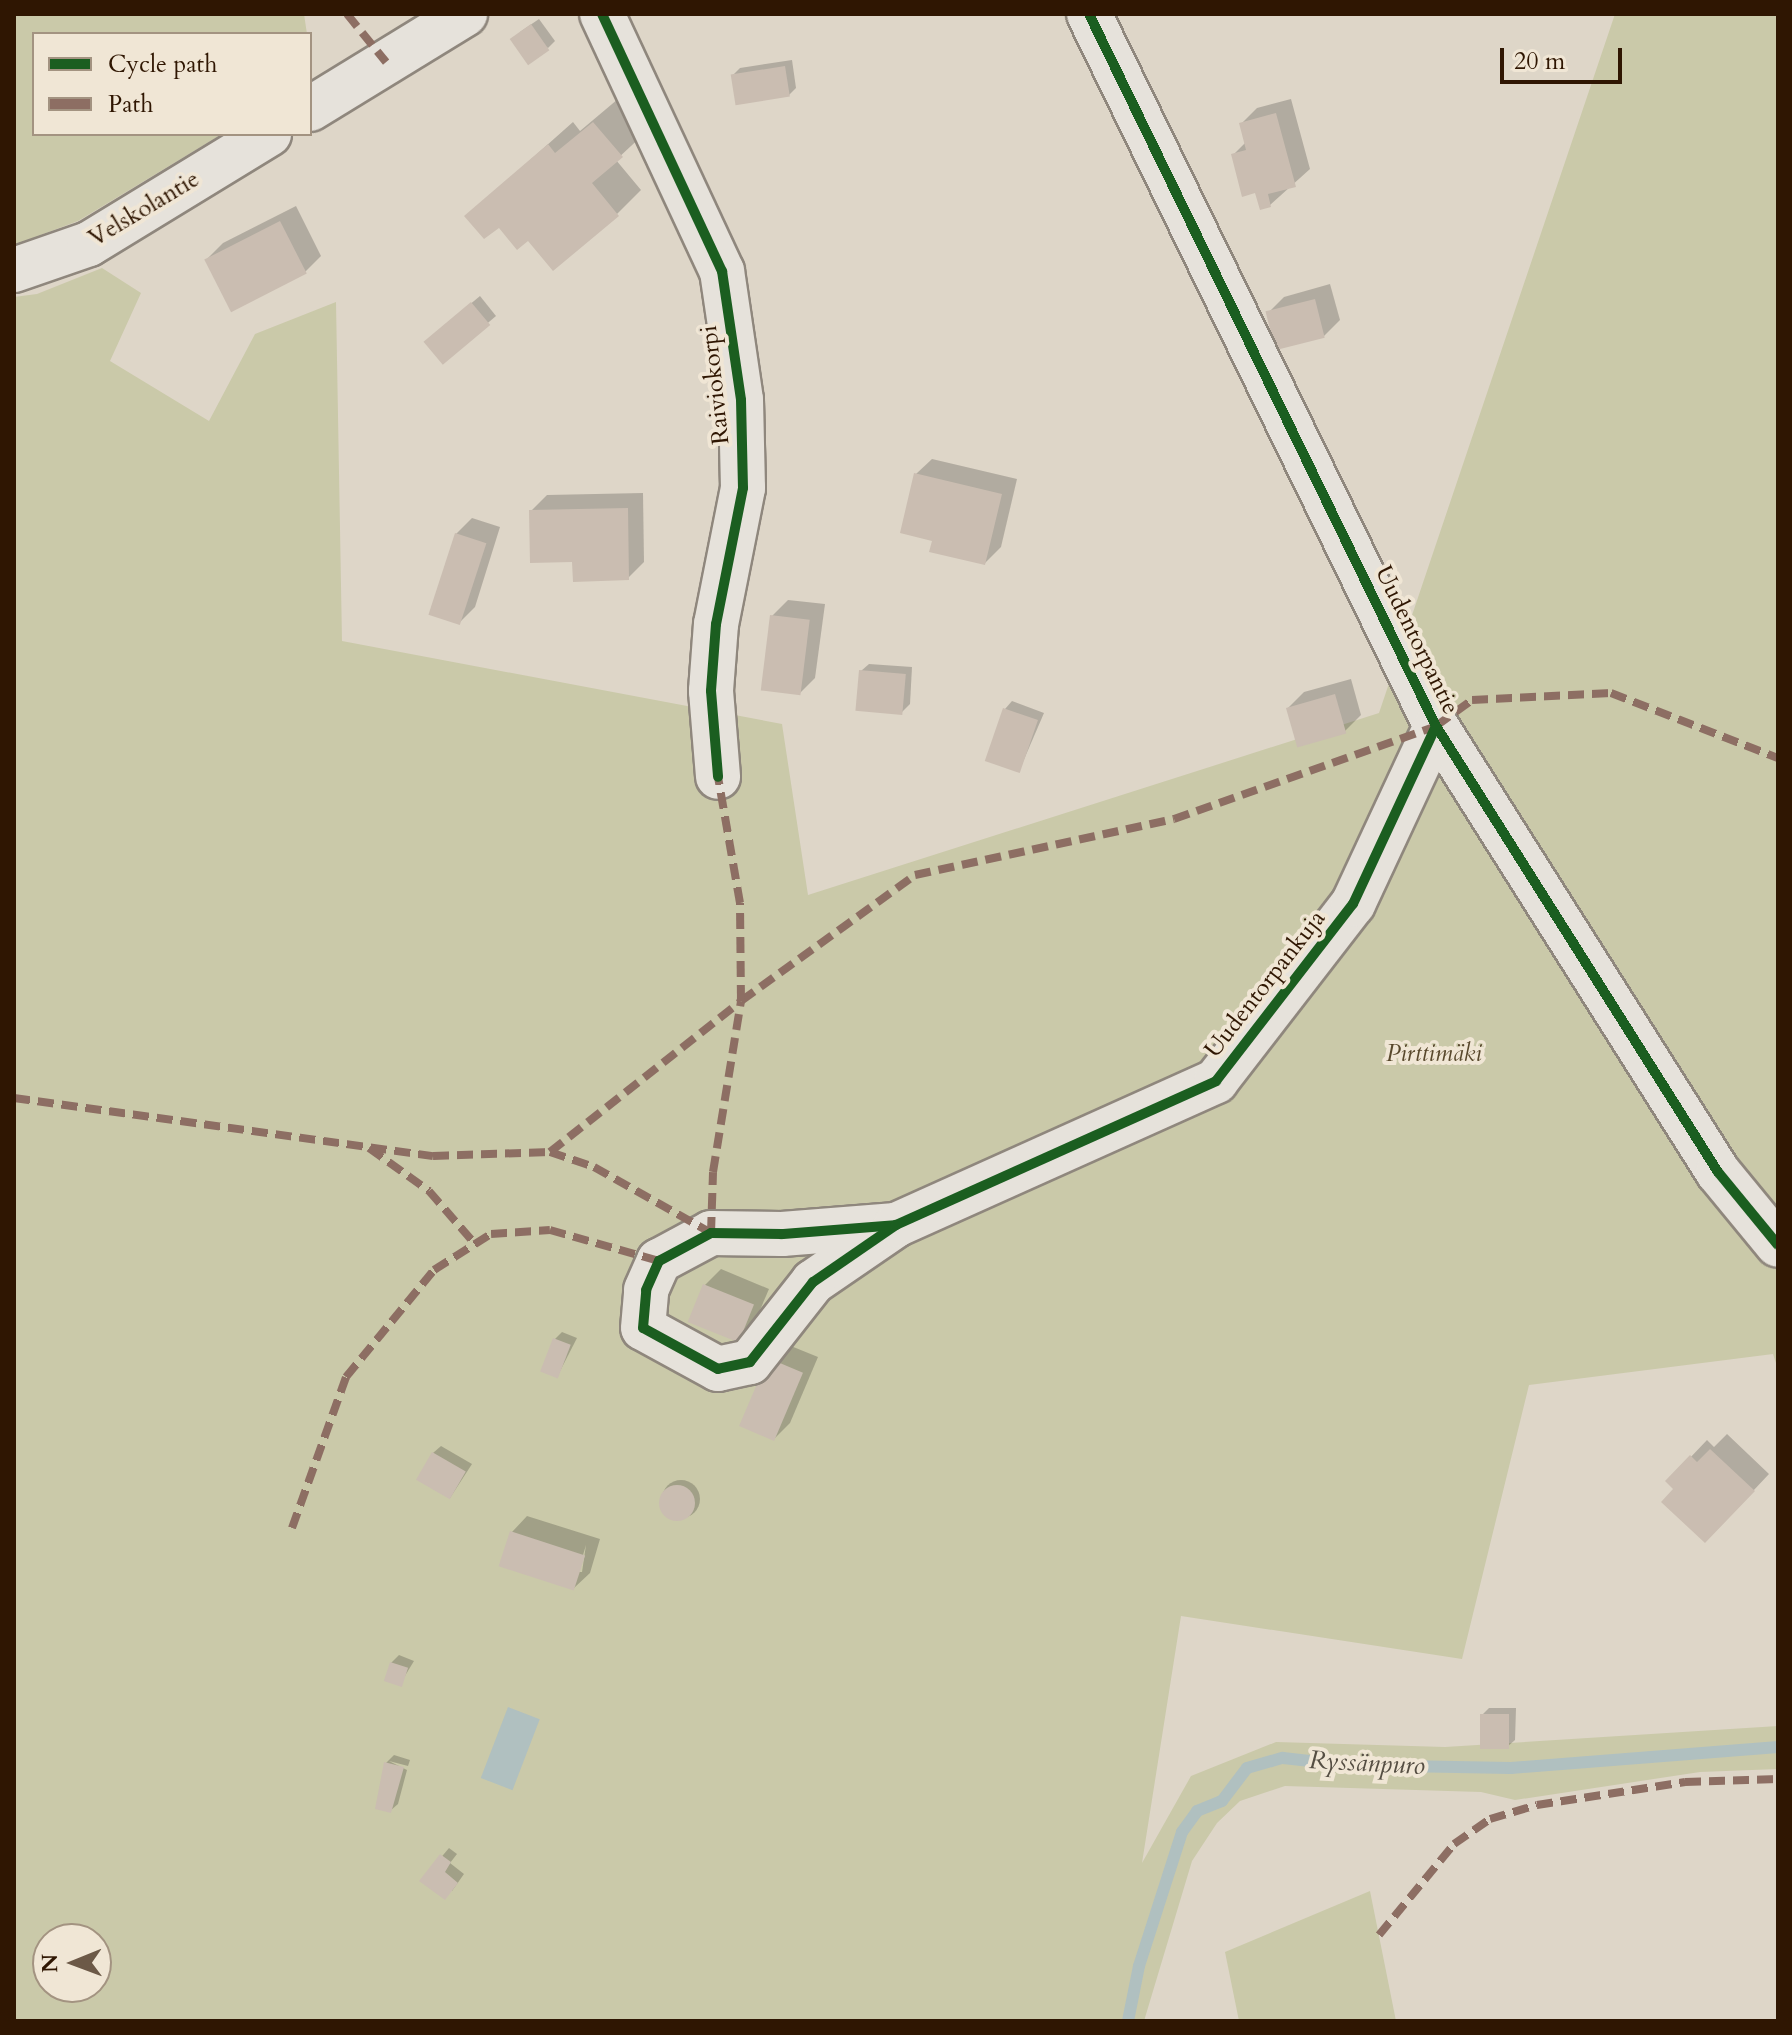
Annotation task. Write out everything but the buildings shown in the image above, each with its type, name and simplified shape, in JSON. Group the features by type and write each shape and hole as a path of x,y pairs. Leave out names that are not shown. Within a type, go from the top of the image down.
{"street":[{"path":"312,108 465,14"},
{"name":"Raiviokorpi","path":"602,14 722,271 741,400 743,488 716,624 711,691 718,777"},
{"name":"Uudentorpantie","path":"1089,14 1436,726 1718,1172 1778,1245"},
{"name":"Velskolantie","path":"14,270 89,244 266,136"},
{"name":"Uudentorpankuja","path":"896,1225 782,1234 711,1233 659,1261 646,1290 643,1328 718,1369 750,1362 813,1282 896,1225 1216,1081 1353,904 1436,726"}],"green space":[{"path":"14,14 304,14 307,32 32,32 32,136 219,136 78,221 14,245"},
{"name":"Pirttimäki","path":"1615,14 1778,14 1778,1369 1773,1354 1529,1385 1462,1659 1181,1616 1142,1863 1191,1776 1276,1742 1445,1747 1778,1726 1778,1769 1700,1772 1515,1800 1481,1792 1285,1786 1240,1801 1217,1823 1192,1861 1144,2021 14,2021 14,297 37,294 102,268 141,293 110,361 209,421 255,334 336,302 342,641 782,724 808,895 1379,713"},
{"path":"1370,1891 1396,2021 1239,2021 1225,1952"}],"shaded area":[{"path":"508,1707 540,1719 513,1790 481,1778"}],"waterway":[{"name":"Ryssänpuro","path":"1128,2021 1139,1966 1182,1832 1197,1811 1222,1801 1247,1768 1283,1758 1345,1765 1511,1768 1778,1747"}],"marked path":[{"path":"347,14 386,62"},
{"path":"14,1098 433,1156 550,1152 594,1167 711,1233 713,1172 741,1001 915,875 1174,819 1436,726 1472,700 1611,693 1778,758"},
{"path":"550,1152 741,1001 740,903 718,777"},
{"path":"369,1148 429,1191 475,1244"},
{"path":"292,1528 346,1377 434,1270 491,1234 550,1230 659,1261"},
{"path":"1379,1935 1454,1844 1490,1819 1537,1805 1685,1782 1778,1779"}],"cycle path":[{"path":"602,14 722,271 741,400 743,488 716,624 711,691 718,777"},
{"path":"1089,14 1436,726 1718,1172 1778,1245"},
{"path":"896,1225 813,1282 750,1362 718,1369 643,1328 646,1290 659,1261 711,1233 782,1234 896,1225 1216,1081 1353,904 1436,726"}]}
